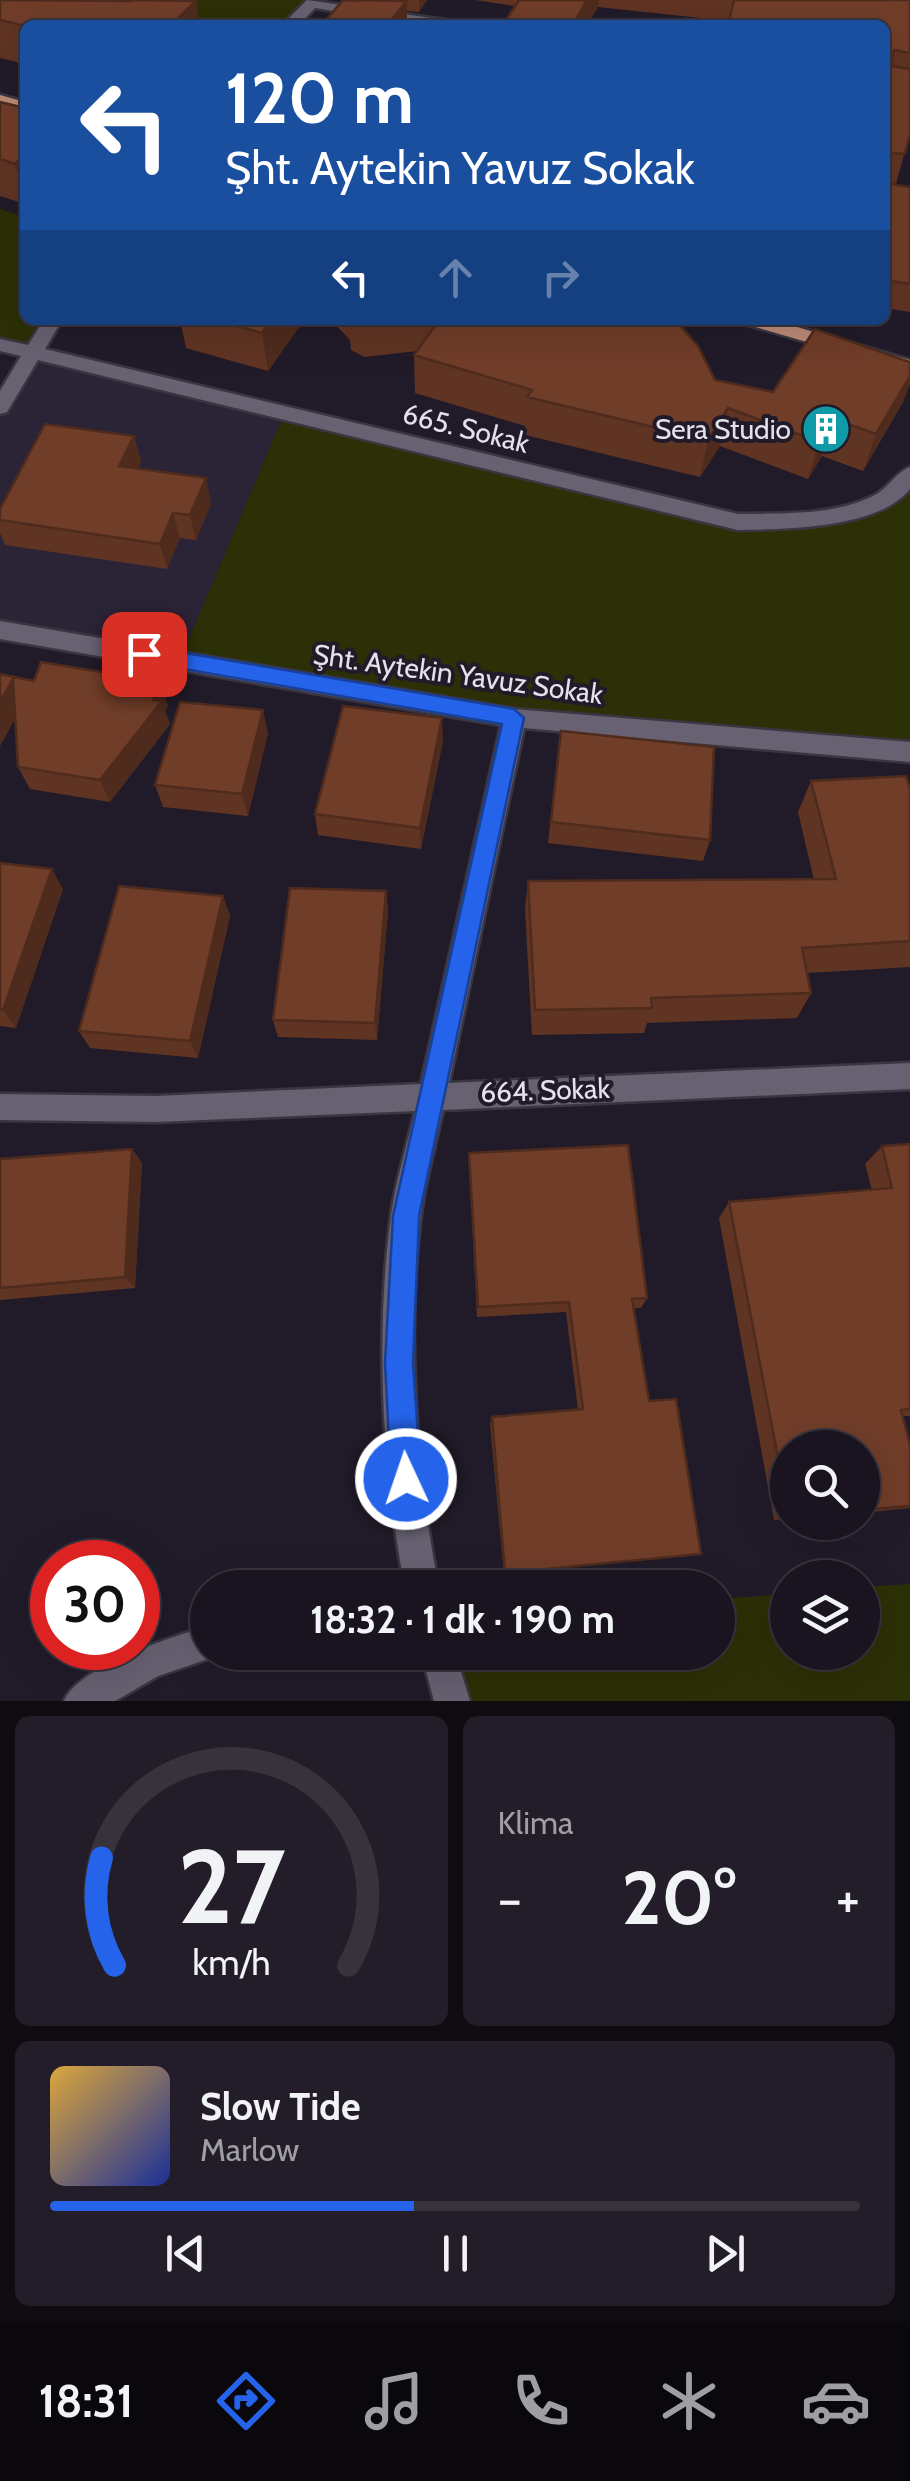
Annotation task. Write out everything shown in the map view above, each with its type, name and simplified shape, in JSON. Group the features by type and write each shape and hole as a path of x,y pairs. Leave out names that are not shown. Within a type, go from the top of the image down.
{"main road":[{"path":"769,325 910,366"}],"street":[{"path":"295,20 314,1 418,20"},
{"path":"0,407 50,325"},
{"name":"665. Sokak","path":"0,345 738,522 843,514 881,500 906,484 910,474"},
{"name":"Şht. Aytekin Yavuz Sokak","path":"0,630 514,718 910,752"},
{"path":"418,1570 408,1518 399,1363 406,1216 514,718"},
{"name":"664. Sokak","path":"0,1107 156,1109 430,1094 910,1076"},
{"path":"82,1701 150,1661 190,1649"},
{"path":"443,1670 452,1701"}],"shaded area":[{"path":"35,352 285,412 180,660 0,630 0,407"}],"green space":[{"path":"107,0 315,0 295,20 180,20"},
{"path":"0,209 20,215 20,325 50,325 35,352 0,345"},
{"path":"285,412 738,522 788,521 881,500 910,474 910,752 514,718 180,660"},
{"path":"910,1584 910,1701 452,1701 443,1670 735,1670 735,1598 770,1595 770,1670 880,1670 880,1586"}],"building":[{"path":"0,0 196,1 176,20 20,20 20,25 0,20"},
{"path":"343,0 407,1 391,20 326,20"},
{"path":"519,0 587,0 576,20 506,20"},
{"path":"734,0 910,0 910,53 894,50 891,66 910,69 910,133 905,154 892,153 890,163 890,20 729,20"},
{"path":"0,102 20,107 20,160 15,164 0,159"},
{"path":"890,184 910,187 910,284 890,281"},
{"path":"232,325 268,325 262,333"},
{"path":"435,325 679,325 698,346 715,380 773,392 815,329 910,362 910,376 876,434 834,419 819,442 728,408 708,440 527,397 532,390 414,355"},
{"path":"45,424 134,436 119,466 206,478 190,515 173,513 160,544 0,520 0,509"},
{"path":"41,662 161,682 153,700 162,701 100,780 18,767 13,679 0,702 0,674 34,681"},
{"path":"180,702 263,710 242,794 155,785"},
{"path":"343,706 442,718 420,828 315,814"},
{"path":"561,731 714,747 710,840 551,822"},
{"path":"906,776 910,788 910,941 802,948 811,993 651,998 652,1008 535,1010 528,881 836,879 811,781"},
{"path":"0,863 52,869 3,1010 0,1010"},
{"path":"119,886 223,896 190,1041 79,1031"},
{"path":"290,888 386,891 375,1023 273,1020"},
{"path":"910,1144 910,1409 901,1410 910,1445 910,1506 880,1508 880,1430 773,1430 729,1202 892,1188 882,1146"},
{"path":"628,1145 647,1298 632,1299 649,1401 676,1399 701,1554 505,1570 492,1417 583,1409 569,1302 478,1307 469,1153"},
{"path":"132,1149 125,1277 0,1288 0,1159"}],"place":[{"name":"Sera Studio","path":"826,429"}],"route":[{"path":"144,654 514,718 406,1216 399,1363 406,1479"}]}
